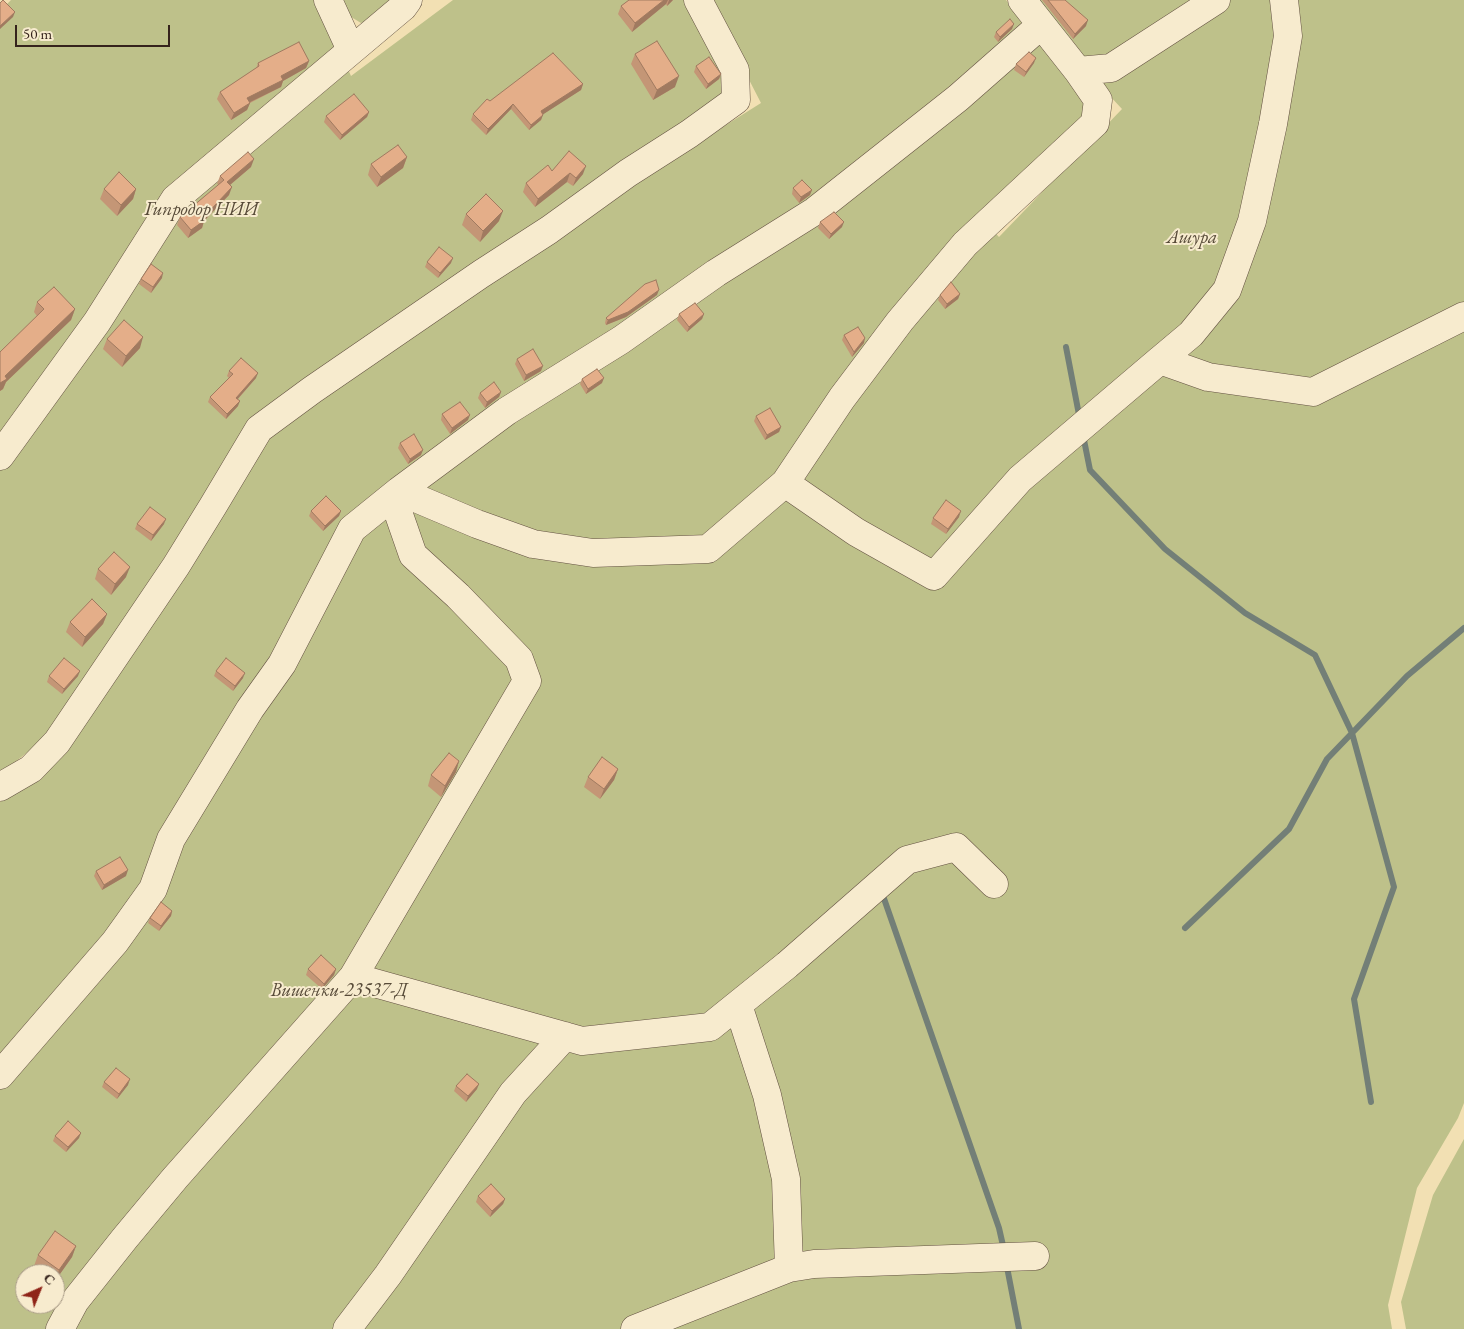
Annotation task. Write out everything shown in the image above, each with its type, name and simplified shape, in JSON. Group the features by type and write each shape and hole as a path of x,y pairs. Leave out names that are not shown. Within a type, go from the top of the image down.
{"street":[{"path":"328,0 351,50"},
{"path":"0,456 97,322 175,199 404,7 408,0"},
{"path":"0,787 31,769 57,742 176,566 259,429 320,384 549,230 628,173 689,134 736,100 735,70 698,0"},
{"path":"399,491 477,524 533,544 593,553 708,548 785,483 842,398 900,321 965,244 1095,123 1098,100 1078,71 1022,0"},
{"path":"1078,71 1111,68 1216,0"},
{"path":"785,483 856,532 934,576 1020,479 1191,334 1227,290 1252,221 1273,124 1288,36 1284,0"},
{"path":"0,1075 115,942 153,889 171,839 250,709 282,664 352,528 507,411 620,340 716,273 816,211 958,98 1041,25"},
{"path":"1160,360 1208,377 1313,392 1464,316"},
{"path":"60,1329 75,1301 125,1238 175,1178 353,976 527,681 519,659 458,596 413,555 398,509 399,491"},
{"path":"353,976 582,1041 710,1027 787,965 907,860 956,846 994,884"},
{"path":"738,1005 767,1095 786,1180 789,1268"},
{"path":"347,1329 388,1276 513,1092 566,1036"},
{"path":"634,1329 789,1268 814,1264 1035,1256"}],"green space":[{"name":"Гипродор НИИ","path":"11,0 317,0 351,76 453,0 693,0 724,73 726,98 255,418 203,509 168,552 59,727 0,774 0,11"},
{"path":"339,0 391,0 380,14 361,23 343,12"},
{"path":"708,0 1006,0 1062,69 1090,111 981,218 999,237 1122,109 1096,81 1032,0 1464,0 1464,1103 1458,1118 1417,1188 1388,1305 1392,1329 0,1329 0,802 30,785 264,433 554,233 761,103"},
{"path":"1464,1139 1464,1329 1406,1329 1401,1302 1433,1195"}],"building":[{"path":"3,0 15,12 0,26 0,3"},
{"path":"629,0 664,0 635,23 621,6"},
{"path":"1048,0 1065,0 1088,20 1075,34"},
{"path":"1010,19 1014,24 1000,37 996,32"},
{"path":"657,41 679,76 657,90 635,54"},
{"path":"299,42 309,61 281,76 283,80 247,98 250,103 234,113 220,92 259,66 258,63"},
{"path":"1029,52 1036,58 1026,72 1016,64"},
{"path":"553,53 583,84 541,111 543,115 531,125 513,104 488,129 473,114 487,99 490,101"},
{"path":"709,57 721,74 708,84 696,66"},
{"path":"354,94 369,112 342,135 326,116"},
{"path":"398,145 407,157 381,177 371,164"},
{"path":"569,151 586,166 576,178 570,173 538,199 526,183 548,165 552,171"},
{"path":"248,152 254,159 227,182 232,187 203,218 205,220 191,230 180,217 224,180 220,176"},
{"path":"119,172 136,189 121,205 104,189"},
{"path":"802,180 812,190 801,197 793,188"},
{"path":"486,194 503,211 483,231 466,214"},
{"path":"834,212 844,222 831,234 820,222"},
{"path":"439,247 453,258 440,273 427,262"},
{"path":"151,264 163,273 153,287 141,279"},
{"path":"656,280 659,290 628,312 608,320 606,318 645,284"},
{"path":"951,282 960,294 947,304 940,295"},
{"path":"54,287 75,309 5,376 7,379 0,383 0,352 44,309 37,302"},
{"path":"695,303 704,314 689,327 679,314"},
{"path":"124,320 143,337 126,356 107,339"},
{"path":"858,327 865,338 854,352 844,335"},
{"path":"533,349 543,366 526,375 517,359"},
{"path":"241,358 258,373 236,398 240,401 227,414 210,397 233,374 229,371"},
{"path":"597,369 604,378 588,389 582,379"},
{"path":"494,382 501,392 487,402 480,393"},
{"path":"460,402 470,415 452,428 442,414"},
{"path":"770,408 781,427 767,435 756,416"},
{"path":"414,434 423,450 410,459 400,443"},
{"path":"326,496 341,511 325,526 311,511"},
{"path":"946,500 961,511 948,529 933,518"},
{"path":"150,507 166,519 153,535 137,524"},
{"path":"114,552 130,567 115,584 98,569"},
{"path":"92,599 107,614 85,637 70,622"},
{"path":"64,658 80,671 64,689 49,676"},
{"path":"226,658 245,673 235,686 216,671"},
{"path":"449,753 459,761 445,786 431,775"},
{"path":"602,757 618,769 604,789 588,777"},
{"path":"120,857 128,870 104,885 96,871"},
{"path":"161,902 172,911 161,926 150,918"},
{"path":"321,955 336,969 324,984 308,969"},
{"path":"116,1068 130,1079 119,1094 104,1082"},
{"path":"467,1074 479,1084 468,1096 456,1086"},
{"path":"68,1121 81,1133 68,1147 55,1136"},
{"path":"491,1184 505,1199 492,1211 478,1196"},
{"path":"55,1231 76,1246 63,1264 51,1264 38,1255"}],"waterway":[{"path":"1066,347 1080,420"},
{"path":"1083,435 1090,470 1165,549 1245,613 1315,655 1352,733 1394,887 1354,999 1371,1102"},
{"path":"1185,928 1289,829 1327,759 1407,676 1464,628"},
{"path":"881,890 999,1228 1004,1250"},
{"path":"1006,1262 1019,1329"}],"park label":[{"name":"Ашура","path":"1192,238"},
{"name":"Вишенки-23537-Д","path":"339,991"}]}
